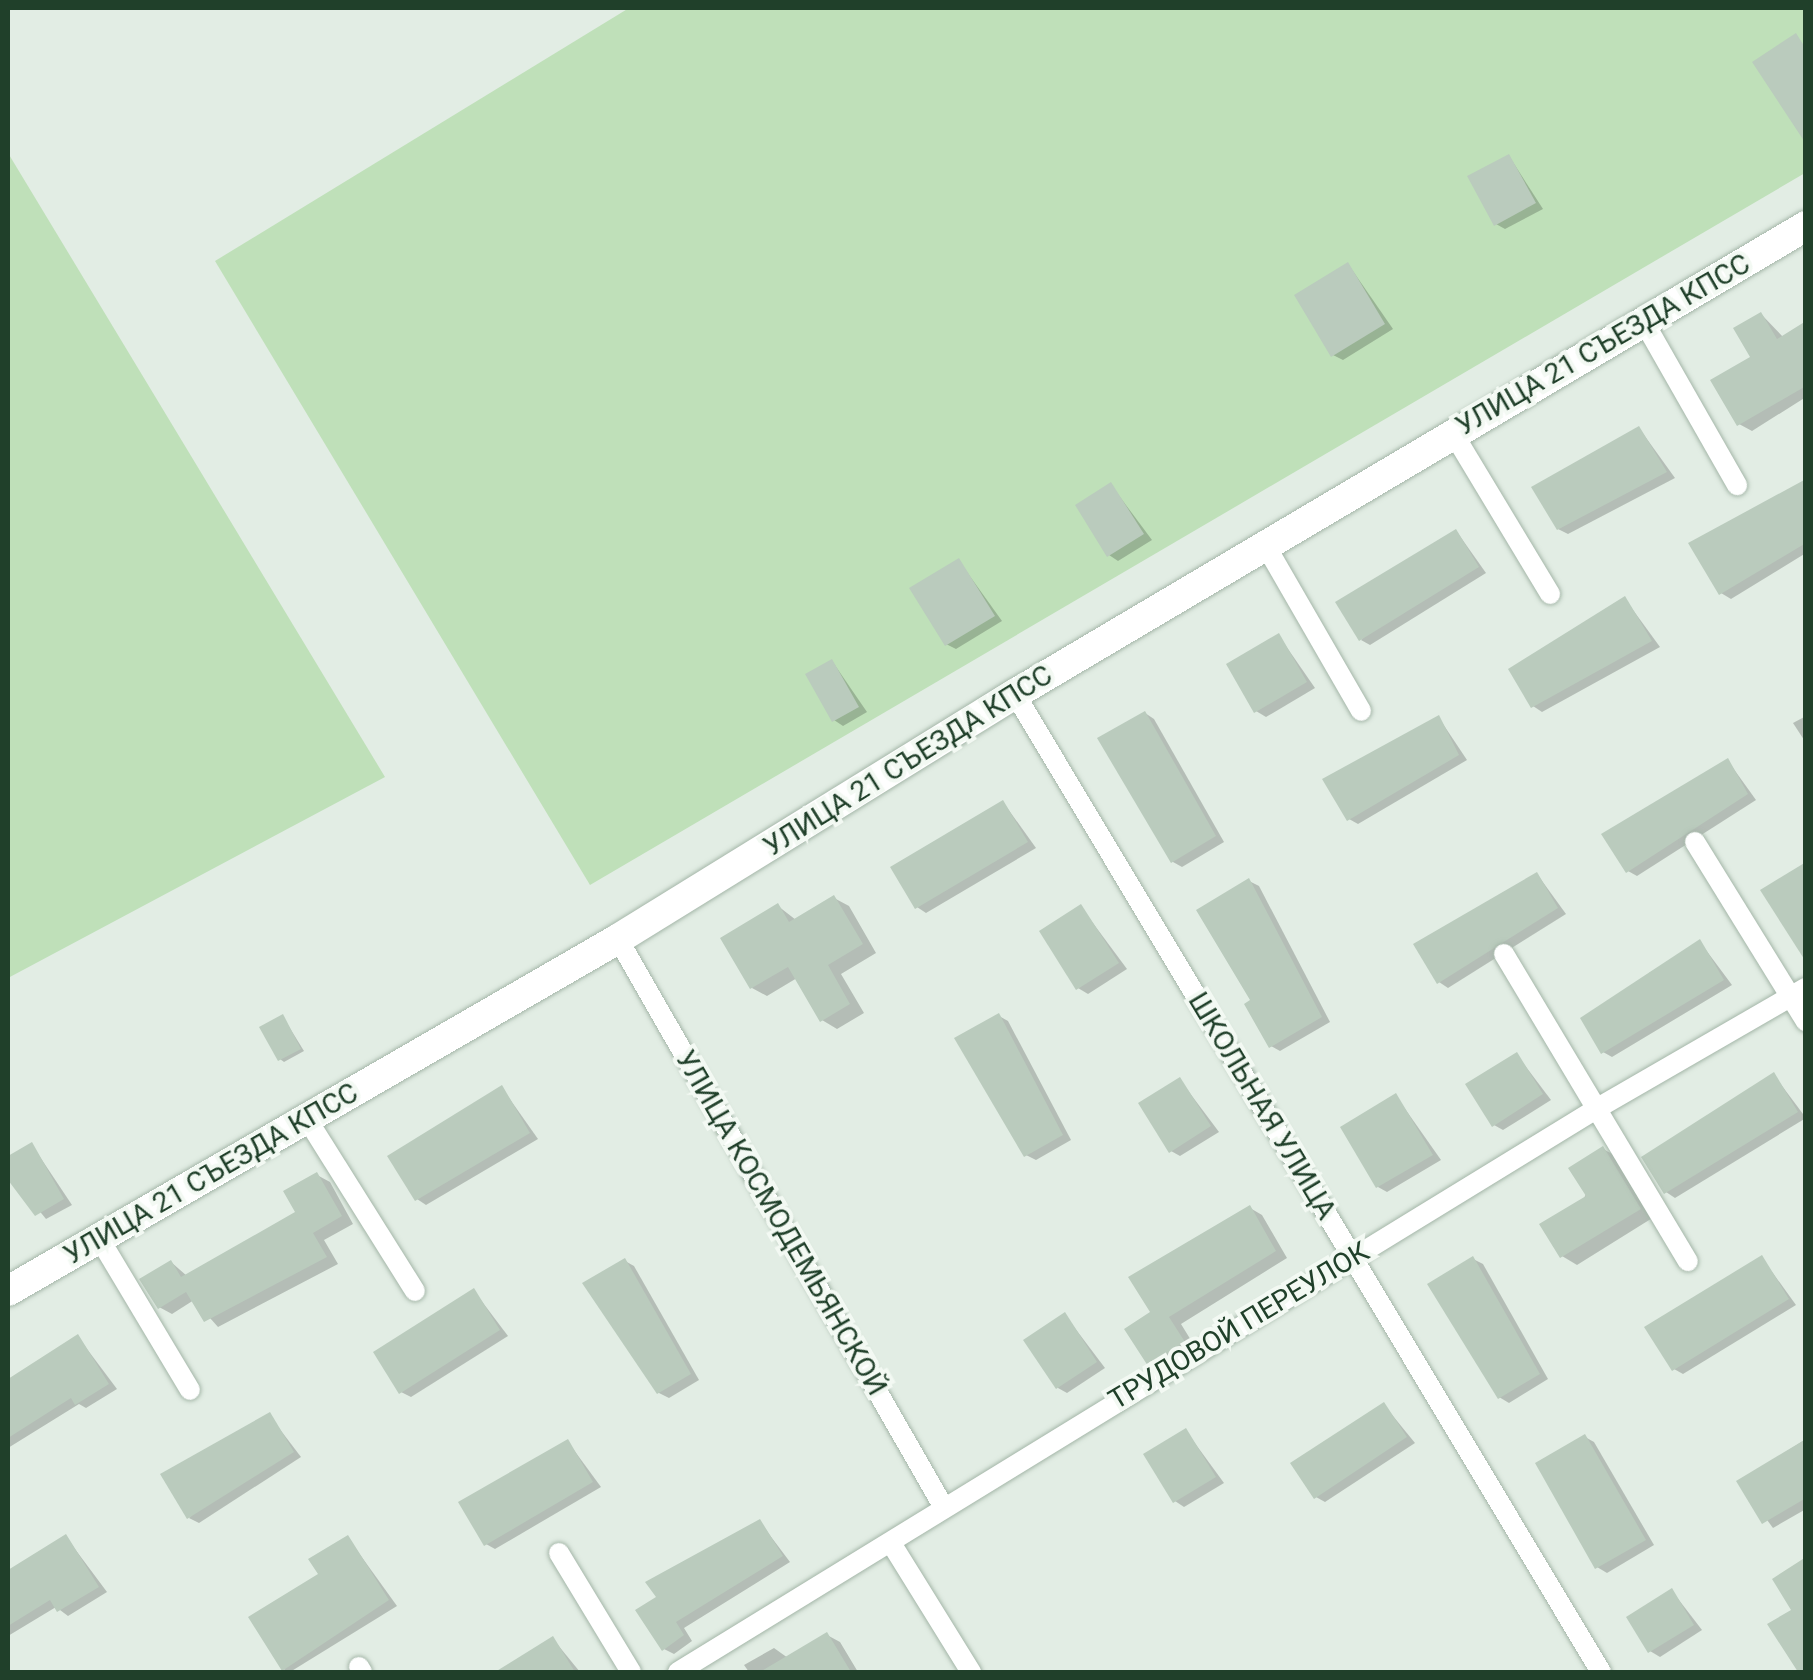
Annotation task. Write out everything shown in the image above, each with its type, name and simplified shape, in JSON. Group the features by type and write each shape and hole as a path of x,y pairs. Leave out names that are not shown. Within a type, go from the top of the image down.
{"street":[{"name":"УЛИЦА 21 СЪЕЗДА КПСС","path":"8,1291 618,939 1015,694 1806,226"}],"lane":[{"path":"1644,322 1737,485"},
{"path":"1453,434 1550,594"},
{"path":"1267,548 1361,711"},
{"name":"ШКОЛЬНАЯ УЛИЦА","path":"1015,694 1601,1672"},
{"path":"1695,842 1798,992 1806,1022"},
{"name":"УЛИЦА КОСМОДЕМЬЯНСКОЙ","path":"618,939 943,1506"},
{"path":"1504,954 1688,1261"},
{"name":"ТРУДОВОЙ ПЕРЕУЛОК","path":"678,1672 1596,1109 1798,992"},
{"path":"307,1119 415,1291"},
{"path":"100,1238 190,1390"},
{"path":"892,1543 970,1672"},
{"path":"559,1553 631,1672"}],"green space":[{"path":"629,8 1805,8 1805,173 590,885 215,261"},
{"path":"8,153 385,777 8,978"}],"building":[{"path":"1796,33 1806,49 1806,144 1752,62"},
{"path":"1509,154 1536,203 1494,226 1467,176"},
{"path":"1348,262 1385,324 1331,357 1294,295"},
{"path":"1761,312 1777,339 1806,321 1806,386 1737,426 1710,380 1750,357 1733,328"},
{"path":"1639,426 1667,472 1557,530 1531,487"},
{"path":"1806,479 1806,543 1719,595 1688,543"},
{"path":"1111,482 1144,534 1107,557 1075,505"},
{"path":"1456,529 1479,567 1359,641 1335,602"},
{"path":"959,558 995,616 945,646 909,588"},
{"path":"1625,596 1652,641 1531,708 1508,669"},
{"path":"1279,633 1307,682 1254,713 1226,664"},
{"path":"832,659 859,707 832,722 805,674"},
{"path":"1145,711 1216,836 1171,863 1097,738"},
{"path":"1439,715 1459,755 1347,821 1322,779"},
{"path":"1728,758 1748,794 1626,873 1601,834"},
{"path":"1003,800 1028,842 915,909 890,867"},
{"path":"1806,862 1806,962 1760,890"},
{"path":"1537,872 1558,908 1437,984 1413,944"},
{"path":"1249,878 1322,1017 1269,1048 1244,1004 1250,1000 1196,910"},
{"path":"834,895 863,944 828,965 850,1004 820,1022 788,967 750,989 720,938 778,903 789,922"},
{"path":"1081,904 1119,963 1076,990 1039,931"},
{"path":"1700,939 1724,980 1601,1054 1580,1018"},
{"path":"999,1013 1063,1135 1024,1157 954,1038"},
{"path":"283,1014 301,1049 278,1061 259,1027"},
{"path":"1517,1052 1543,1094 1492,1127 1465,1084"},
{"path":"1774,1072 1798,1112 1664,1194 1641,1157"},
{"path":"1180,1077 1211,1126 1169,1153 1138,1103"},
{"path":"502,1085 530,1133 415,1201 387,1156"},
{"path":"1396,1093 1433,1155 1376,1188 1340,1127"},
{"path":"32,1142 64,1199 35,1216 8,1180 8,1156"},
{"path":"1603,1146 1641,1209 1560,1258 1539,1224 1586,1196 1568,1168"},
{"path":"317,1172 342,1216 313,1233 327,1257 204,1322 186,1292 158,1309 139,1279 171,1260 181,1277 295,1212 283,1191"},
{"path":"1250,1205 1276,1251 1169,1317 1185,1342 1148,1366 1124,1329 1150,1312 1128,1277"},
{"path":"1762,1255 1789,1299 1672,1371 1644,1327"},
{"path":"1473,1256 1540,1374 1498,1399 1427,1284"},
{"path":"625,1258 691,1374 657,1394 582,1283"},
{"path":"474,1288 500,1330 399,1394 373,1352"},
{"path":"1065,1312 1097,1362 1056,1389 1023,1340"},
{"path":"78,1334 109,1384 75,1405 71,1398 8,1438 8,1379"},
{"path":"1384,1402 1407,1437 1314,1499 1290,1463"},
{"path":"270,1412 294,1452 187,1519 160,1474"},
{"path":"1186,1428 1216,1477 1173,1503 1143,1454"},
{"path":"1585,1434 1646,1540 1595,1569 1535,1463"},
{"path":"568,1439 593,1482 484,1546 458,1502"},
{"path":"1806,1439 1806,1498 1762,1524 1736,1481"},
{"path":"760,1519 783,1556 676,1622 684,1635 662,1651 635,1610 656,1597 645,1582"},
{"path":"66,1534 99,1587 57,1612 50,1600 8,1626 8,1570"},
{"path":"348,1535 389,1600 282,1671 248,1617 318,1574 308,1559"},
{"path":"1806,1557 1806,1672 1798,1672 1767,1624 1791,1610 1772,1579"},
{"path":"1672,1588 1694,1625 1648,1653 1626,1617"},
{"path":"827,1632 851,1672 760,1672"},
{"path":"553,1636 575,1672 495,1672"}]}
